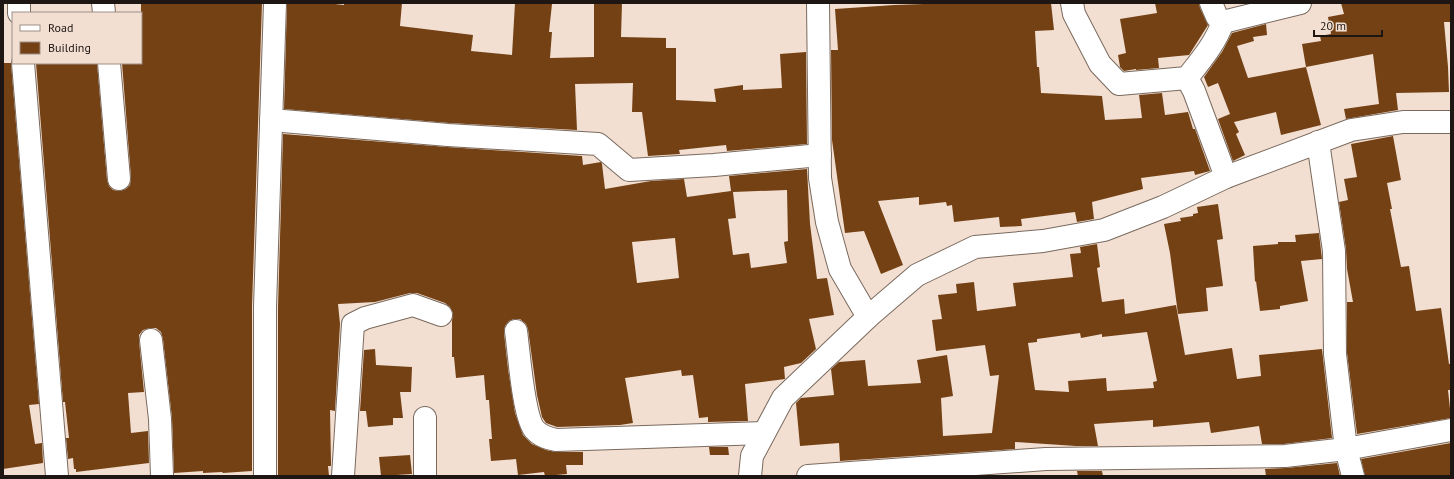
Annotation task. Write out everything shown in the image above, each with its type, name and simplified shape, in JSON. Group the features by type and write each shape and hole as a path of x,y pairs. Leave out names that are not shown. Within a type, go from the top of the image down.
{"street":[{"path":"265,476 265,307 275,3"},
{"path":"818,3 820,178 827,222 840,269 868,317"},
{"path":"1072,3 1074,14 1100,64 1119,84 1188,78 1209,51 1223,22"},
{"path":"1211,3 1217,17 1223,22"},
{"path":"1223,22 1300,3"},
{"path":"23,64 57,476"},
{"path":"109,64 119,179"},
{"path":"1188,78 1226,177"},
{"path":"271,120 448,135 598,144 629,170 820,155"},
{"path":"750,476 752,456 783,398 868,317 917,276 975,247 1043,241 1104,230 1163,208 1226,177 1351,130 1396,123 1451,122"},
{"path":"1318,142 1334,251 1335,354 1346,449 1353,476"},
{"path":"343,476 354,324 365,318 413,305 441,315"},
{"path":"516,331 525,401 530,422 534,430 544,438 556,440 764,433"},
{"path":"151,340 160,418 162,476"},
{"path":"425,418 425,476"},
{"path":"808,476 1046,459 1285,456 1346,449 1451,430"}],"building":[{"path":"141,3 262,3 252,307 252,471 203,473 203,471 174,473 172,418 163,339 161,332 156,328 143,330 139,335 144,392 128,393 131,433 148,431 149,463 76,472 76,469 74,469 73,458 68,459 66,438 69,438 65,402 63,402 36,64 97,64 107,180 109,186 113,190 120,191 126,189 130,185 131,178 122,64 142,64"},
{"path":"287,3 326,3 344,5 344,3 402,3 400,26 473,35 471,51 512,55 515,3 552,4 549,32 552,32 550,58 594,57 594,3 622,3 621,37 666,38 666,48 676,48 676,100 716,102 714,89 743,85 743,90 782,88 780,54 806,52 807,144 727,151 726,145 679,150 680,154 648,156 642,112 632,112 633,83 575,84 577,130 449,123 284,109"},
{"path":"953,3 1051,3 1054,30 1035,31 1037,67 1039,67 1041,93 1102,96 1105,120 1142,118 1139,95 1162,93 1165,115 1188,112 1193,129 1195,129 1210,171 1195,175 1194,171 1141,178 1143,189 1092,202 1094,219 1077,222 1075,212 1021,219 1022,226 1000,227 999,217 954,222 952,205 947,206 946,202 919,205 919,197 878,201 903,265 881,274 864,231 845,233 832,140 831,50 838,50 835,9"},
{"path":"1155,3 1199,3 1208,25 1189,55 1158,58 1159,68 1124,71 1120,67 1118,55 1126,53 1120,19 1157,13"},
{"path":"1341,3 1451,4 1451,22 1444,22 1449,92 1396,93 1398,110 1346,119 1344,109 1379,104 1373,54 1306,67 1302,44 1321,41 1320,36 1331,34 1328,17 1344,14"},
{"path":"1266,24 1267,35 1253,37 1254,41 1237,46 1248,78 1306,67 1321,125 1281,135 1276,112 1234,122 1239,132 1236,134 1245,155 1233,161 1218,119 1230,114 1218,83 1208,87 1204,77 1222,52 1232,33"},
{"path":"3,63 11,63 39,404 29,405 35,444 42,443 43,463 3,469"},
{"path":"283,134 582,156 583,165 601,162 605,189 651,181 684,179 687,197 731,191 729,176 807,169 810,224 817,279 827,278 834,315 809,319 816,349 801,363 784,367 785,379 745,384 748,421 708,422 708,417 699,418 693,375 682,376 681,370 625,378 633,423 620,425 557,427 546,423 542,417 526,324 520,319 509,321 505,326 504,333 508,369 515,413 523,435 532,444 546,450 556,452 583,452 583,465 566,465 567,474 545,476 544,472 518,475 516,459 491,461 489,439 492,439 489,400 486,400 484,375 456,378 454,357 452,357 453,313 450,307 445,303 417,293 410,293 375,302 338,304 340,324 335,411 330,410 331,466 328,466 329,476 278,476 278,307","holes":["787,190 788,241 784,242 787,263 751,268 749,253 733,255 728,219 736,218 733,192","675,238 679,278 637,283 632,242"]},
{"path":"1393,136 1401,180 1387,183 1392,209 1390,209 1401,267 1409,266 1416,311 1441,308 1449,364 1451,364 1451,390 1448,390 1451,418 1357,434 1347,353 1347,302 1353,302 1347,269 1346,249 1339,202 1348,200 1344,179 1357,177 1351,144"},
{"path":"1218,204 1223,239 1217,240 1223,286 1206,288 1208,311 1178,314 1170,253 1164,224 1181,221 1180,218 1193,216 1193,214 1198,213 1197,207"},
{"path":"1319,233 1322,259 1301,261 1308,301 1280,306 1280,309 1260,311 1256,281 1255,282 1253,246 1278,244 1278,242 1296,242 1295,235"},
{"path":"1097,244 1100,267 1097,268 1102,302 1124,299 1125,314 1176,305 1185,355 1232,348 1237,379 1261,376 1259,355 1322,349 1332,438 1284,444 1262,444 1259,426 1211,433 1209,422 1153,427 1153,420 1094,424 1098,446 1015,442 1015,449 840,461 839,443 800,446 796,403 801,398 834,395 831,369 839,362 865,360 868,386 921,383 917,360 947,355 953,396 941,398 943,436 992,433 999,375 990,376 985,345 936,351 932,320 942,319 938,295 957,293 956,284 974,282 977,311 1016,306 1013,283 1073,277 1070,254 1081,253 1080,247","holes":["1147,332 1157,381 1153,382 1154,388 1107,391 1106,378 1068,381 1069,392 1035,390 1028,343 1037,342 1037,339 1080,333 1081,338 1102,334 1102,337"]},
{"path":"375,349 376,365 412,367 411,392 400,392 403,418 393,418 393,425 368,427 366,411 360,411 364,350"},
{"path":"1451,443 1451,476 1365,476 1361,459"},
{"path":"709,447 728,447 729,455 710,455"},
{"path":"410,455 412,474 381,476 379,457"},
{"path":"1337,463 1340,476 1266,476 1265,469 1286,468"},
{"path":"1077,471 1102,471 1103,476 1078,476"}]}
